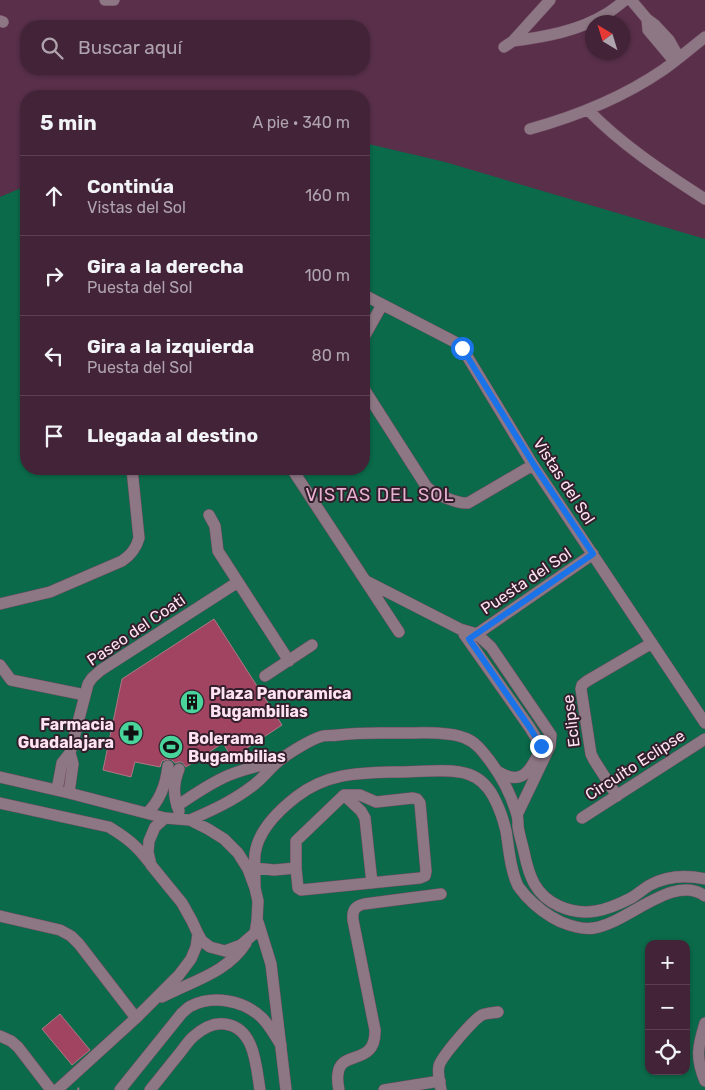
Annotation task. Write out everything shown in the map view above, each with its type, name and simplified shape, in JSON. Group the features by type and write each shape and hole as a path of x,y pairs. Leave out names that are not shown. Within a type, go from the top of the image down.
{"street":[{"path":"105,0 114,0"},
{"path":"550,0 509,44 578,27 606,14 625,0"},
{"path":"630,0 669,40 677,60"},
{"path":"530,129 588,110 636,86 677,60 705,37"},
{"path":"588,110 634,152 705,199"},
{"name":"Vistas del Sol","path":"370,298 461,346 534,465 705,723"},
{"path":"370,326 382,305"},
{"path":"370,398 426,486 435,493 461,503 468,502 534,465"},
{"path":"0,604 50,592 122,561 129,556 139,538 133,475"},
{"path":"296,475 399,632"},
{"path":"209,515 215,526 218,551 289,660"},
{"name":"Puesta del Sol","path":"546,746 551,735 541,720 491,647 473,637 593,554"},
{"path":"366,581 460,628 473,637 530,728 546,746"},
{"name":"Paseo del Coati","path":"57,790 62,763 70,753 88,684 92,678 101,670 238,582"},
{"name":"Eclipse","path":"617,796 591,754 581,689 582,685 587,681 652,642"},
{"path":"265,676 312,646"},
{"path":"0,666 11,680 85,695"},
{"path":"530,728 541,720"},
{"path":"186,820 216,809 235,799 256,783 280,760 322,736 348,733 444,733 473,742 480,748 504,782 517,815 528,872 534,884 544,896 558,906 583,913 596,912 632,898 651,885 669,879 684,876 705,879"},
{"name":"Circuito Eclipse","path":"582,818 705,739"},
{"path":"496,770 509,777 520,777 529,771 546,746"},
{"path":"517,815 546,746"},
{"name":"Paseo del Coati","path":"69,793 73,764 70,753"},
{"path":"177,806 200,790 226,776 280,760"},
{"path":"147,813 157,802 173,767 174,794 177,806 186,820"},
{"path":"0,802 109,827 124,836 137,847 182,903 202,941 210,947 225,951 241,945 255,933 258,901 254,868 255,853 258,841 274,815 304,790 322,781 344,775 372,772 447,771 466,773 480,779 500,808 511,865 519,887 536,908 571,926 593,928 610,923 667,893 686,889 705,896"},
{"path":"0,777 165,818 186,820 208,829 224,839 238,853 256,888"},
{"path":"344,795 365,818 372,883"},
{"path":"344,795 360,795 376,802 418,799 420,803 425,876 302,890 297,886 296,841 344,795"},
{"path":"151,865 148,852 149,840 155,827 165,818"},
{"path":"254,868 274,870 296,868"},
{"path":"338,1090 338,1073 343,1063 370,1050 375,1038 352,915 354,909 364,904 441,894"},
{"path":"0,916 60,930 71,936 136,1018"},
{"path":"257,920 271,964 286,1090"},
{"path":"57,1090 136,1018 179,975 191,959 196,947 198,934"},
{"path":"154,1001 205,978 226,965 240,952 248,940"},
{"path":"120,1090 182,1013 191,1006 200,1003 223,1000 249,1009 261,1016 281,1045"},
{"path":"384,1090 440,1086 438,1070 446,1054 481,1016 498,1012"},
{"path":"705,1023 698,1044 698,1059 705,1080"},
{"path":"150,1090 192,1037 203,1028 212,1024 231,1025 246,1035 252,1047 260,1090"},
{"path":"0,1036 11,1041 18,1048 51,1090"}],"green space":[{"path":"370,144 445,162 705,239 705,1090 0,1090 0,197 20,189 20,475 370,475"}],"building":[{"name":"Plaza Panoramica Bugambilias","path":"214,619 282,725 232,758 223,743 186,767 182,762 175,763 169,759 162,761 160,767 135,762 131,777 103,770 122,679"},
{"path":"60,1014 90,1050 72,1065 42,1029"}],"place":[{"name":"Plaza Panoramica Bugambilias","path":"192,702"},
{"name":"Farmacia Guadalajara","path":"131,733"},
{"name":"Bolerama Bugambilias","path":"171,747"}],"district":[{"name":"VISTAS DEL SOL","path":"380,495"}],"route":[{"path":"462,348 534,465 593,554 469,639 541,746"}]}
